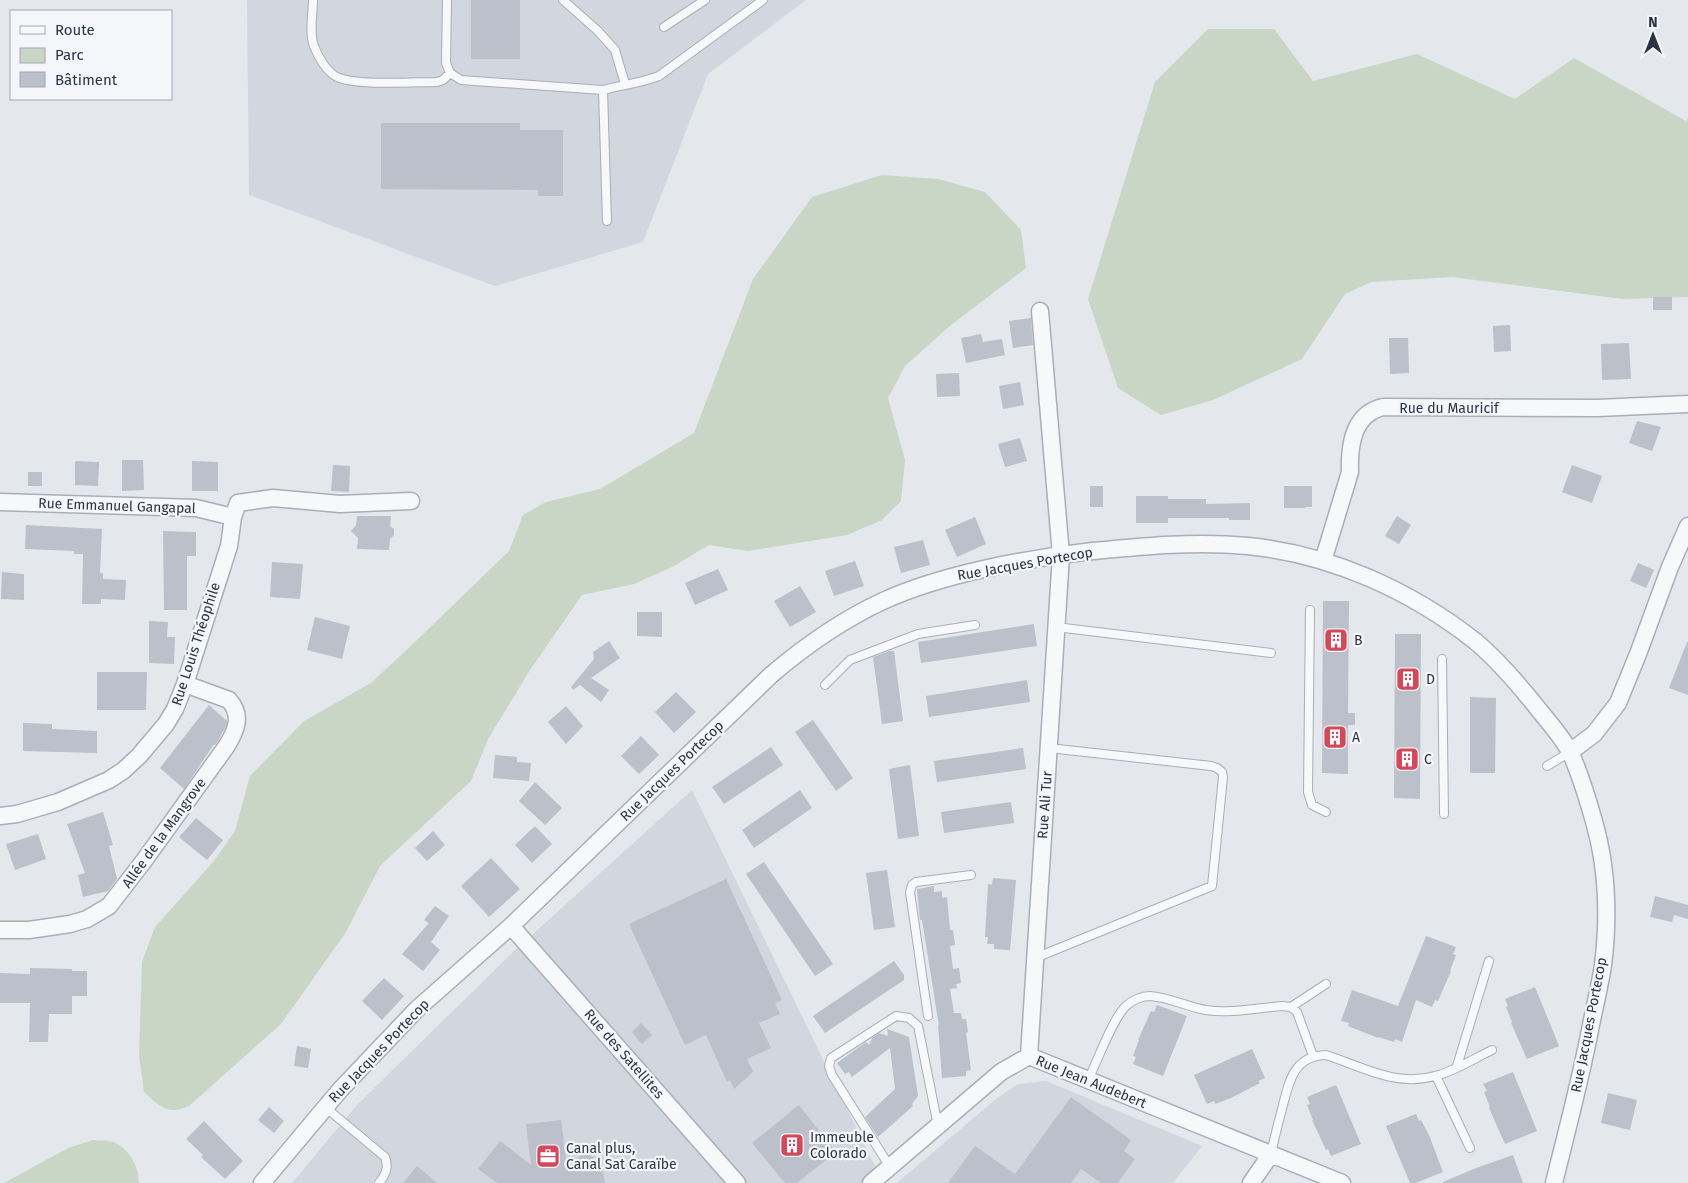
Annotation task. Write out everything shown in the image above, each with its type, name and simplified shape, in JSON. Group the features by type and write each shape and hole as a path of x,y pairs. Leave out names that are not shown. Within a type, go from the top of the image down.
{"street":[{"name":"Rue Ali Tur","path":"1028,1056 1061,554 1040,311"},
{"name":"Rue du Mauricif","path":"1323,561 1350,472 1355,430 1364,417 1374,410 1383,408 1613,408 1688,404"},
{"path":"233,517 238,503 273,498 340,504 412,501"},
{"name":"Rue Emmanuel Gangapal","path":"0,502 196,508 233,517"},
{"name":"Rue Louis Théophile","path":"0,816 17,814 58,802 92,788 124,770 152,743 175,709 185,684 229,546 233,517"},
{"path":"1570,752 1594,734 1618,704 1670,567 1688,526"},
{"name":"Rue Jacques Portecop","path":"262,1183 325,1107 417,1009 511,926 771,675 798,652 846,620 912,589 990,569 1061,554 1185,543 1248,546 1323,561 1357,573 1410,598 1477,642 1506,670 1570,752 1592,813 1598,839 1604,881 1605,922 1602,966 1585,1055 1554,1183"},
{"name":"Allée de la Mangrove","path":"0,930 53,928 87,918 108,906 143,862 226,747 237,727 236,712 229,700 185,684"},
{"name":"Rue des Satellites","path":"511,926 737,1183"},
{"name":"Rue Jean Audebert","path":"871,1183 1001,1072 1028,1056 1342,1183"},
{"path":"1251,1183 1271,1154"}],"lane":[{"path":"313,0 312,37 314,46 318,56 336,76 350,81 437,82 443,80 450,73"},
{"path":"447,0 446,63 450,73 461,80 604,90 659,76 763,0"},
{"path":"563,0 615,50 624,84"},
{"path":"664,27 705,0"},
{"path":"604,90 606,221"},
{"path":"1310,610 1308,792 1312,805 1326,812"},
{"path":"825,685 850,660 918,634 975,625"},
{"path":"1056,627 1271,653"},
{"path":"1442,659 1444,814"},
{"path":"1035,958 1212,886 1223,777 1222,772 1211,766 1049,748"},
{"path":"1546,766 1570,752"},
{"path":"928,1016 910,892 912,885 916,882 970,875"},
{"path":"1457,1066 1489,961"},
{"path":"1291,1007 1326,984"},
{"path":"1088,1080 1112,1027 1125,1006 1134,1000 1149,996 1166,998 1203,1010 1218,1011 1291,1007 1297,1012 1313,1056"},
{"path":"890,1167 832,1075 829,1066 831,1058 896,1016 910,1018 918,1026 938,1126"},
{"path":"1271,1154 1290,1078 1298,1066 1313,1056 1326,1055 1384,1077 1411,1080 1436,1076 1492,1050"},
{"path":"1436,1076 1470,1148"},
{"path":"325,1107 385,1157 386,1174 379,1183"}],"shaded area":[{"path":"247,0 806,0 708,74 643,242 495,286 249,195"},
{"path":"692,790 883,1183 292,1183 356,1106 512,953"},
{"path":"1046,1081 1202,1146 1173,1183 897,1183 996,1099 1018,1084"}],"green space":[{"path":"1208,29 1274,29 1313,81 1417,54 1515,99 1574,58 1686,121 1688,118 1688,297 1623,299 1452,277 1371,282 1345,294 1302,359 1213,400 1161,415 1118,388 1088,299 1155,82"},
{"path":"882,175 938,179 985,192 1021,230 1026,268 951,325 905,366 888,398 905,460 901,501 882,520 847,535 748,551 709,545 672,567 634,584 582,595 530,670 488,739 471,781 380,866 346,932 281,1024 189,1106 182,1109 169,1110 154,1102 144,1092 139,1055 142,962 155,927 213,862 235,831 250,776 304,721 371,683 415,642 509,551 523,515 546,502 600,489 694,433 753,279 812,197"},
{"path":"93,1140 107,1141 121,1146 134,1163 139,1183 4,1183 68,1148"}],"building":[{"path":"471,0 520,0 520,59 471,59"},
{"path":"381,123 520,123 520,130 563,130 563,196 538,196 538,190 381,189"},
{"path":"1653,297 1672,297 1672,310 1653,310"},
{"path":"1031,318 1033,345 1013,348 1009,321"},
{"path":"1510,325 1511,351 1494,352 1493,326"},
{"path":"981,334 983,342 1002,339 1005,355 966,363 961,338"},
{"path":"1389,338 1408,338 1409,373 1390,374"},
{"path":"1629,343 1631,379 1602,380 1601,344"},
{"path":"959,373 960,396 937,397 936,374"},
{"path":"1020,382 1024,405 1003,409 999,386"},
{"path":"1637,421 1661,427 1652,451 1629,443"},
{"path":"1020,438 1027,461 1005,467 998,444"},
{"path":"122,460 143,460 144,490 122,491"},
{"path":"75,461 99,462 98,486 75,485"},
{"path":"192,461 218,462 218,491 192,491"},
{"path":"333,465 350,466 349,492 331,491"},
{"path":"1572,465 1602,476 1592,503 1562,492"},
{"path":"28,472 42,472 42,486 28,486"},
{"path":"1090,486 1103,486 1103,507 1090,507"},
{"path":"1284,486 1312,486 1312,507 1284,508"},
{"path":"1136,496 1168,496 1168,499 1206,499 1206,504 1250,503 1250,520 1168,518 1168,523 1136,523"},
{"path":"357,516 391,516 390,526 394,529 394,535 390,539 389,550 357,549 358,538 351,531 356,525"},
{"path":"1397,516 1411,525 1399,544 1385,536"},
{"path":"975,517 986,544 957,557 945,530"},
{"path":"26,525 102,529 100,573 103,573 103,579 126,580 125,600 101,599 101,604 82,604 83,554 74,554 74,551 25,549"},
{"path":"163,531 196,532 196,556 187,556 187,610 164,610"},
{"path":"923,540 930,565 901,573 894,547"},
{"path":"855,561 864,586 834,596 825,571"},
{"path":"272,562 303,564 300,599 270,597"},
{"path":"1638,563 1654,570 1646,588 1630,581"},
{"path":"718,569 728,590 695,605 685,583"},
{"path":"2,572 24,574 24,600 1,599"},
{"path":"800,586 816,612 790,627 774,601"},
{"path":"1323,601 1349,601 1348,713 1355,713 1355,725 1348,725 1348,774 1322,773"},
{"path":"637,612 662,612 662,637 637,636"},
{"path":"315,617 350,626 342,659 307,650"},
{"path":"149,621 168,622 167,637 175,637 174,664 149,663"},
{"path":"1034,624 1037,646 921,663 918,642"},
{"path":"1395,634 1421,634 1420,799 1394,798"},
{"path":"609,641 620,658 591,678 609,690 601,702 580,685 573,690 571,687 594,659 593,652"},
{"path":"1688,642 1688,695 1669,688"},
{"path":"894,651 903,721 882,724 873,657"},
{"path":"97,672 147,672 146,710 97,710"},
{"path":"1027,680 1030,702 929,717 926,696"},
{"path":"676,692 696,712 674,733 655,712"},
{"path":"1470,697 1496,698 1495,773 1470,773"},
{"path":"209,705 227,721 226,726 218,741 214,744 184,789 160,768"},
{"path":"566,706 583,726 566,744 548,722"},
{"path":"813,720 853,778 836,791 795,732"},
{"path":"23,723 52,724 52,729 97,731 97,753 23,751"},
{"path":"641,736 659,755 639,774 621,756"},
{"path":"771,747 783,765 724,804 712,787"},
{"path":"1023,748 1026,769 937,782 934,761"},
{"path":"495,755 517,757 517,762 531,763 529,781 493,778"},
{"path":"910,765 919,836 898,839 889,769"},
{"path":"535,782 562,808 545,825 519,801"},
{"path":"800,790 812,808 754,848 742,830"},
{"path":"1011,802 1014,823 944,833 941,812"},
{"path":"103,812 113,845 109,846 117,879 108,891 83,897 78,875 85,873 67,824"},
{"path":"196,818 223,840 207,860 179,837"},
{"path":"535,826 552,844 532,863 515,845"},
{"path":"433,831 445,845 427,861 415,848"},
{"path":"38,834 46,859 15,870 6,844"},
{"path":"491,858 520,889 489,917 461,886"},
{"path":"764,862 833,964 815,976 746,874"},
{"path":"887,870 895,927 874,930 866,873"},
{"path":"993,878 1016,880 1010,950 994,949 994,944 987,944 988,937 985,937 988,884 992,885"},
{"path":"726,879 782,1000 775,1003 780,1014 759,1023 771,1048 747,1059 753,1072 734,1089 730,1080 727,1082 706,1035 685,1045 629,924"},
{"path":"934,886 934,892 942,891 942,898 947,897 950,930 953,930 955,945 950,946 953,969 959,968 961,983 956,984 957,988 950,989 954,1013 961,1013 962,1019 966,1019 971,1070 966,1071 966,1076 942,1078 939,1026 922,920 920,920 917,889"},
{"path":"1655,896 1688,905 1688,919 1674,915 1672,922 1650,917"},
{"path":"435,906 449,916 431,942 440,950 423,971 402,954 429,923 424,920"},
{"path":"1426,936 1456,947 1453,954 1456,955 1438,1001 1435,1000 1432,1007 1416,1000 1402,1042 1395,1039 1394,1042 1378,1038 1348,1026 1349,1023 1341,1021 1352,990 1398,1006"},
{"path":"894,961 904,975 904,980 825,1033 813,1016"},
{"path":"30,968 87,971 87,996 72,996 72,1014 49,1014 48,1042 29,1042 30,1003 0,1003 0,973 30,974"},
{"path":"384,978 404,996 382,1020 362,1001"},
{"path":"1535,987 1559,1046 1527,1059 1511,1023 1505,999"},
{"path":"1157,1005 1187,1016 1163,1076 1133,1064 1136,1057 1133,1056 1138,1040 1151,1011 1154,1012"},
{"path":"641,1023 652,1035 642,1044 632,1032"},
{"path":"887,1029 909,1037 918,1096 912,1104 913,1106 878,1137 865,1117 895,1089 890,1048 852,1077 849,1072 845,1074 837,1063 866,1042 869,1045 872,1038 879,1033 888,1036"},
{"path":"297,1046 311,1049 308,1068 294,1066"},
{"path":"1252,1049 1265,1078 1258,1081 1260,1083 1231,1098 1215,1104 1214,1101 1207,1104 1194,1075"},
{"path":"1513,1072 1537,1131 1505,1144 1489,1108 1484,1092 1487,1091 1483,1084"},
{"path":"1336,1085 1361,1144 1331,1156 1328,1149 1326,1150 1312,1120 1307,1105 1310,1104 1307,1097"},
{"path":"1608,1093 1637,1100 1630,1130 1601,1123"},
{"path":"1071,1097 1131,1140 1124,1151 1135,1159 1118,1183 1101,1183 1081,1169 1071,1183 948,1183 975,1146 1015,1174"},
{"name":"Immeuble Colorado","path":"799,1105 836,1152 797,1183 785,1183 752,1143"},
{"path":"269,1107 284,1121 274,1133 258,1120"},
{"path":"1416,1114 1429,1135 1443,1172 1416,1183 1410,1183 1386,1126"},
{"name":"Canal plus, Canal Sat Caraïbe","path":"561,1120 568,1173 584,1150 601,1164 605,1183 497,1183 478,1169 500,1141 531,1165 526,1124"},
{"path":"204,1121 243,1161 225,1179 201,1157 203,1155 186,1139"},
{"path":"1513,1155 1523,1183 1443,1183 1476,1168"},
{"path":"417,1166 437,1183 403,1183"}],"place":[{"name":"B","path":"1336,640"},
{"name":"D","path":"1408,679"},
{"name":"A","path":"1335,737"},
{"name":"C","path":"1407,759"},
{"name":"Immeuble Colorado","path":"792,1145"},
{"name":"Canal plus, Canal Sat Caraïbe","path":"548,1156"}]}
